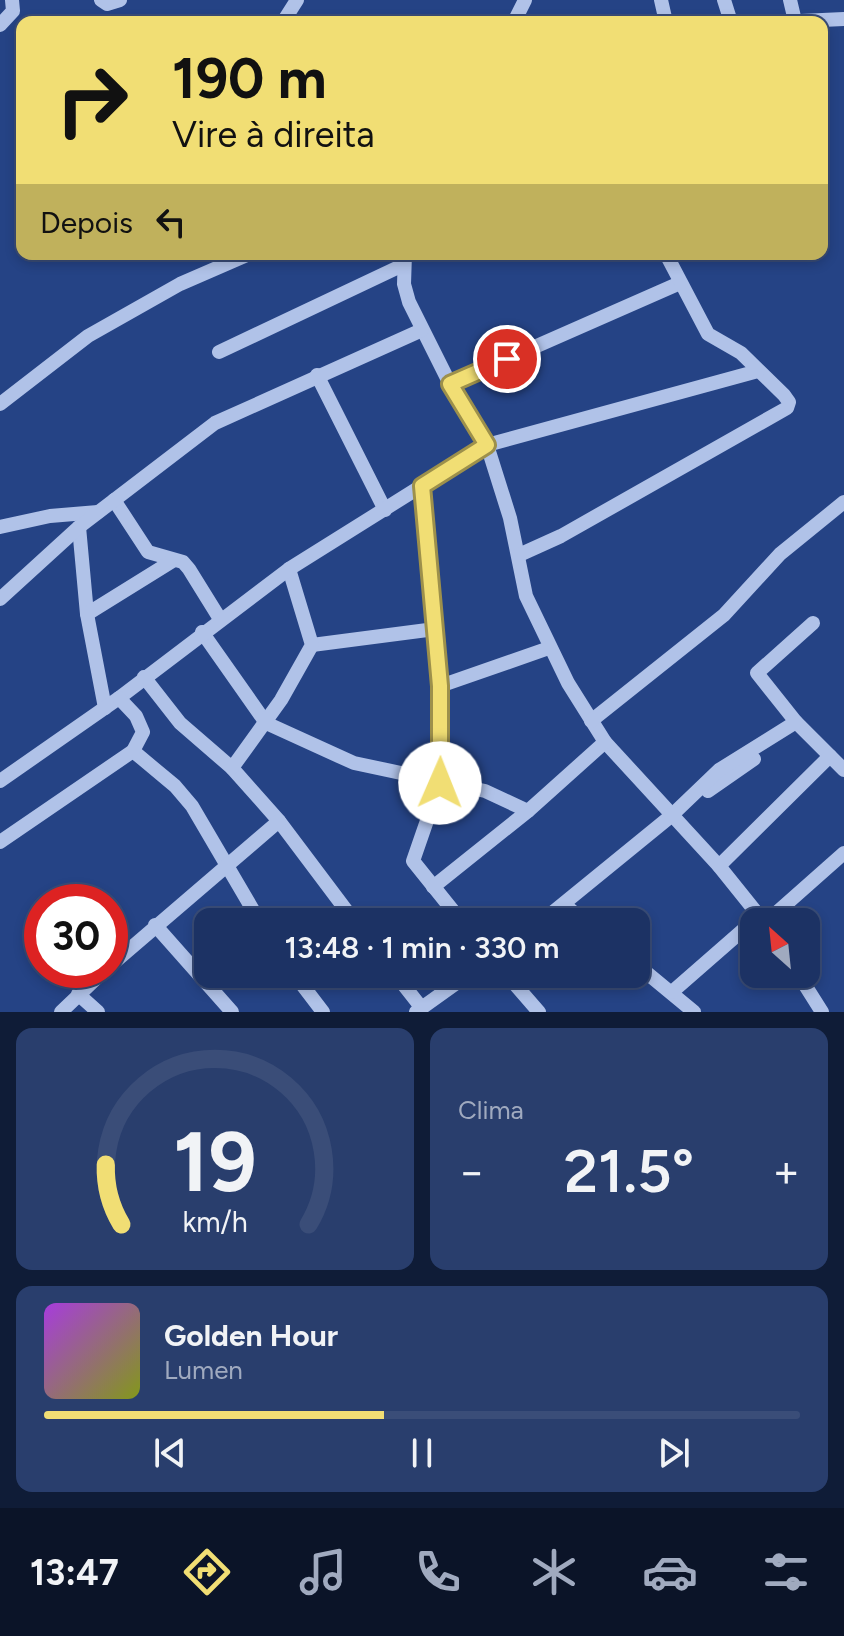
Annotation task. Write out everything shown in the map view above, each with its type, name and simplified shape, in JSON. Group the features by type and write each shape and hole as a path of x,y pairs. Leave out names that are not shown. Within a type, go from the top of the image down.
{"street":[{"path":"0,25 13,11 12,0"},
{"path":"101,0 107,4 120,0"},
{"path":"0,404 88,336 180,284 235,260"},
{"path":"219,352 404,260 409,302 450,384 487,445 519,555 526,596 549,648 605,742 719,866 753,908"},
{"path":"519,555 561,536 781,413 789,402 729,344 708,334 669,260"},
{"path":"450,384 680,283"},
{"path":"0,599 79,527 215,423 422,330"},
{"path":"0,781 119,698 202,632 289,569 487,445 758,371"},
{"path":"317,375 385,510"},
{"path":"422,486 440,686 440,783 413,861 450,908"},
{"path":"114,500 148,552 174,560 189,569 220,619"},
{"path":"591,721 724,615 780,554 844,502"},
{"path":"0,527 50,516 98,512"},
{"path":"79,527 87,614 105,708"},
{"path":"87,614 174,560"},
{"path":"232,768 266,723 312,645 289,569"},
{"path":"813,623 757,673 798,725 844,770"},
{"path":"312,645 435,629"},
{"path":"202,632 266,723 342,759 485,791 528,811"},
{"path":"440,686 549,648"},
{"path":"144,677 180,723 232,768 279,821 344,908"},
{"path":"0,842 133,751 143,732 136,716 119,698"},
{"path":"559,908 671,816 719,770 798,725"},
{"path":"433,887 528,811 605,742"},
{"path":"133,751 183,795 251,908"},
{"path":"719,866 830,756"},
{"path":"128,950 279,821"},
{"path":"778,908 844,853"},
{"path":"564,904 569,908"},
{"path":"155,925 232,1012"},
{"path":"672,992 740,938"},
{"path":"650,975 694,1012"},
{"path":"61,1012 85,988"},
{"path":"305,988 323,1012"},
{"path":"404,988 418,1010 449,988"},
{"path":"518,988 539,1012"},
{"path":"807,988 822,1012"},
{"path":"78,994 98,1012"}],"route":[{"path":"440,783 440,686 422,486 487,445 450,384 507,359"}]}
